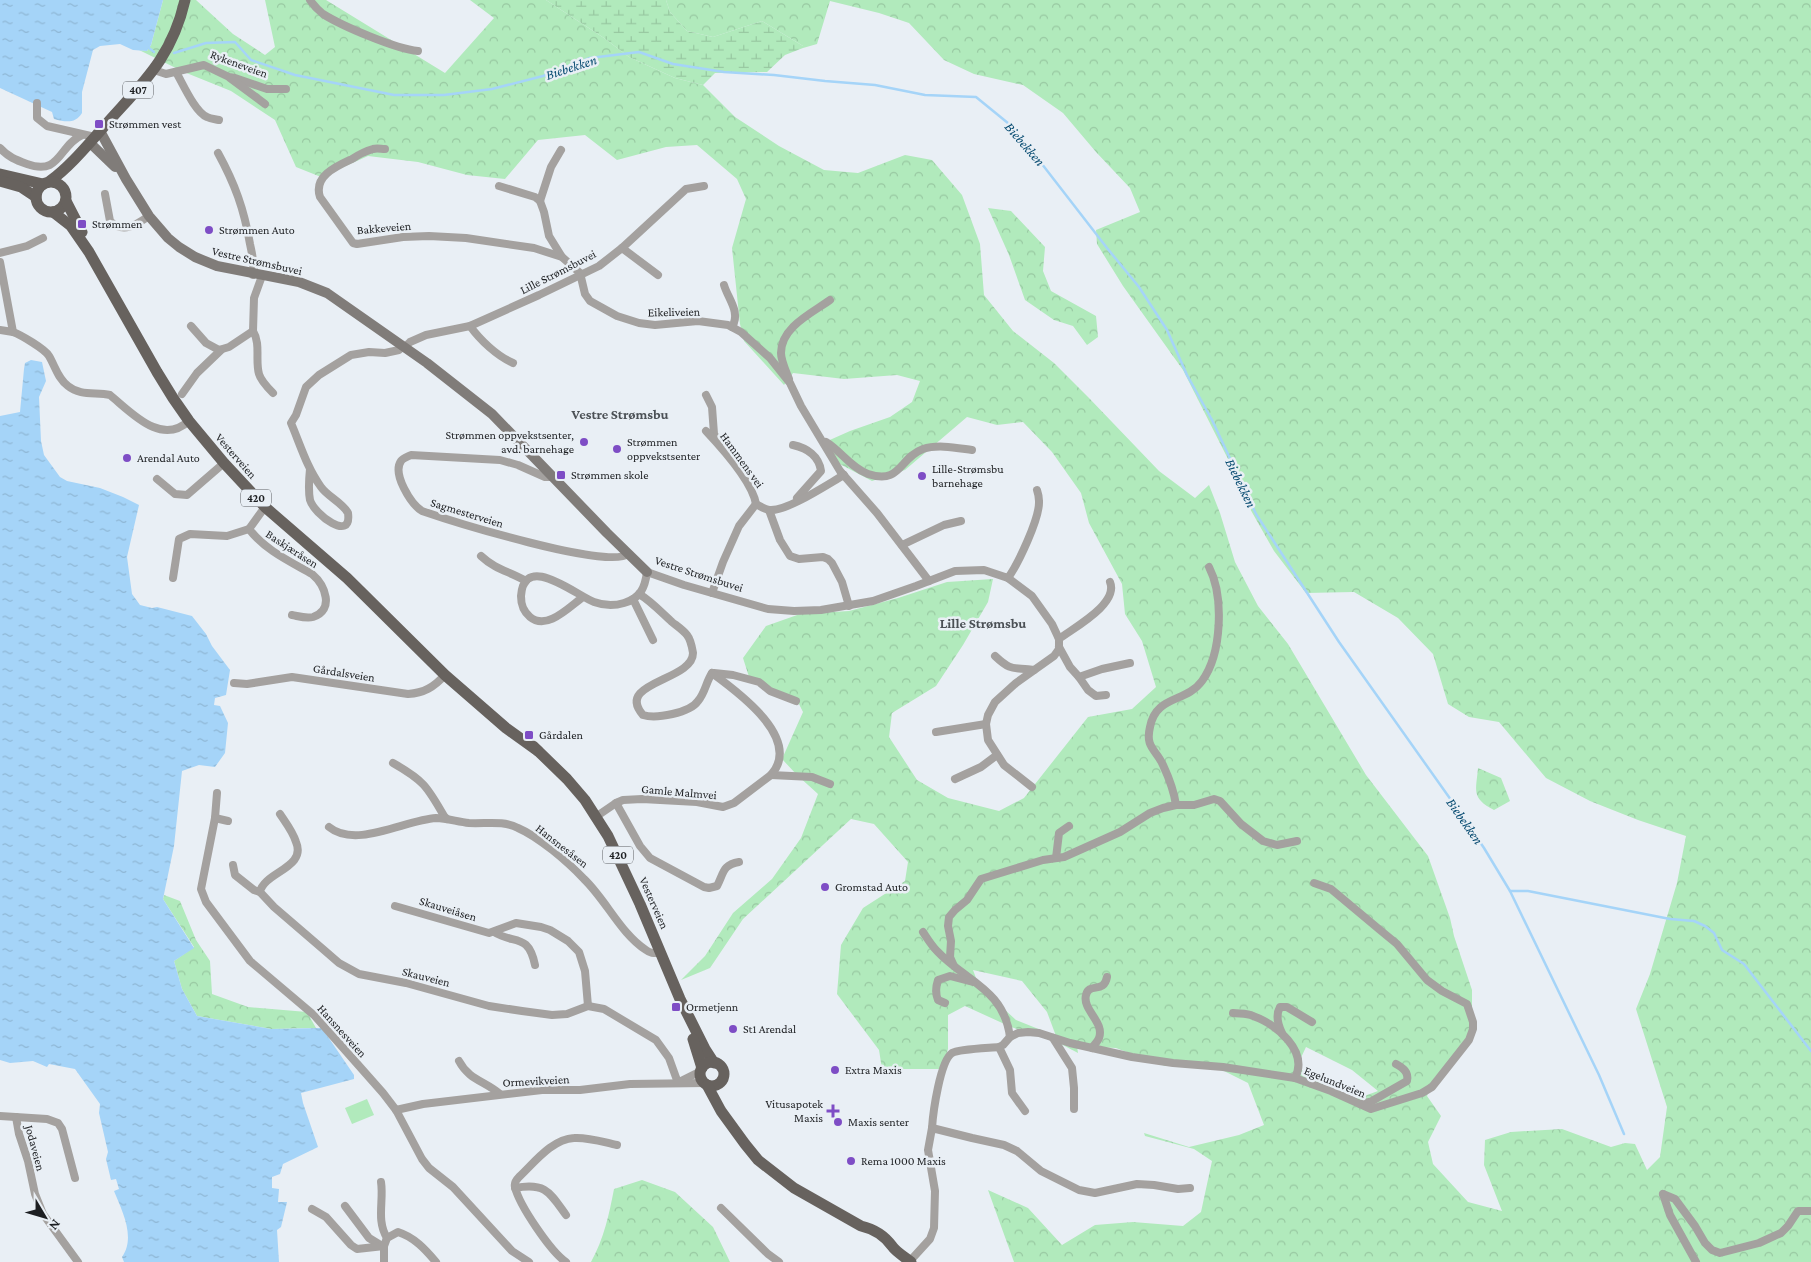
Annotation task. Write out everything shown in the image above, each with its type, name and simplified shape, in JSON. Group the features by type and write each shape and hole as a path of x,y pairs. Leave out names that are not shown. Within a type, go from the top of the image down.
{"main road":[{"name":"407","path":"46,182 79,155 154,70 178,27 185,0"},
{"name":"Vestre Strømsbuvei","path":"94,138 126,179"},
{"name":"Vestre Strømsbuvei","path":"94,138 126,179 149,216 168,238 195,257 217,266 299,282 327,294 427,363 476,400 504,426 647,572"},
{"name":"407","path":"66,196 71,172 79,155"},
{"path":"0,174 59,183 66,196 61,208 53,212"},
{"name":"420","path":"0,181 21,187 36,197 44,210 53,212"},
{"path":"36,197 38,190 46,182"},
{"name":"Vesterveien","path":"66,196 90,252"},
{"name":"Vesterveien","path":"53,212 71,226 90,252 157,372 189,421 224,463 265,507 347,578 445,675 474,701 509,725 538,751 567,779 596,816 621,862 681,1001 714,1063"},
{"name":"Vesterveien","path":"681,1001 702,1070"},
{"path":"702,1070 707,1064 714,1063"},
{"name":"420","path":"714,1063 723,1069 723,1095 732,1126"},
{"name":"420","path":"702,1070 701,1078 721,1111 745,1144 768,1169 794,1188 861,1226 867,1233 885,1246 892,1246 911,1262"},
{"path":"706,1084 714,1086 722,1080"}],"street":[{"path":"310,0 314,7 328,16 377,39 418,51"},
{"name":"Rykeneveien","path":"154,70 166,74 204,65 229,77 268,89 286,89"},
{"path":"176,72 191,99 202,113 207,117 219,120"},
{"path":"229,77 265,104"},
{"path":"37,104 36,113 41,122 48,126 94,138"},
{"path":"0,148 12,159 36,167 47,167 57,160 74,139 94,138"},
{"name":"Bakkeveien","path":"385,149 374,149 362,153 329,171 320,183 320,197 353,243 403,237 466,238 534,248 562,257"},
{"path":"499,186 535,197 540,201 551,167 562,150"},
{"path":"218,153 231,177 245,215 258,275 254,298 253,331 259,352 259,373 262,380 273,393"},
{"name":"Lille Strømsbuvei","path":"403,347 426,334 470,326 599,266 622,248 686,189 704,186"},
{"path":"105,194 110,221 119,228 134,226 149,216"},
{"name":"Bakkeveien","path":"540,201 549,236 562,257 580,273 580,276"},
{"path":"0,253 27,246 43,238"},
{"path":"622,248 658,275"},
{"path":"0,262 13,332"},
{"name":"Eikeliveien","path":"580,276 585,294 590,301 617,316 639,323 654,325 698,321 732,327 741,332 770,358 790,383 801,406 844,475 929,581"},
{"path":"724,284 735,312 735,321 732,327"},
{"path":"790,383 781,352 783,341 797,324 830,300"},
{"path":"191,326 206,343 213,348 222,350"},
{"path":"470,326 497,353 513,363"},
{"path":"0,330 13,332 48,354 62,380 76,391 110,395 145,423 162,431 178,428 189,421"},
{"path":"182,394 196,373 222,350 253,331"},
{"path":"310,468 310,494 313,506 336,526 345,525 349,518 346,509 321,488 310,468 291,423 296,415 306,387 319,375 351,355 369,352 385,353 399,350 403,347"},
{"path":"706,395 712,407 714,434 721,447"},
{"name":"Hammens vei","path":"706,431 721,447 750,488 756,504 769,510"},
{"name":"Eikeliveien","path":"824,442 827,442 858,469 869,474 881,476 897,473 910,457 926,448 942,446 972,450"},
{"path":"788,506 805,491 821,471 814,455 806,449 793,445"},
{"name":"Sagmesterveien","path":"554,477 545,476 518,465 489,459 411,455 405,457 398,467 404,489 415,507 422,510 490,532 554,548 612,559 624,557 628,554"},
{"path":"156,478 175,494 187,495 224,463"},
{"path":"844,475 788,506 769,510 780,540 790,556 799,559 823,557 832,563 842,582 849,606"},
{"path":"1008,578 1035,522 1040,502 1037,490"},
{"name":"Hammens vei","path":"712,593 739,526 756,504"},
{"name":"Baskjæråsen","path":"265,507 249,529 265,547 312,574 323,585 326,592 324,608 319,613 307,618 292,615"},
{"path":"902,545 944,525 961,521"},
{"path":"173,578 177,542 179,539 190,534 227,536 249,529"},
{"path":"481,556 495,568 526,581 536,577 547,577 583,597 609,605 618,604 636,597 646,583 647,572"},
{"path":"1176,805 1174,792 1162,762 1149,745 1149,728 1158,708 1192,690 1202,681 1213,658 1219,627 1219,602 1215,578 1209,567"},
{"name":"Vestre Strømsbuvei","path":"647,572 768,609 794,612 821,610 873,601 955,571 984,570 1008,578 1020,585 1032,596 1052,624 1070,667 1088,690 1096,696 1106,695"},
{"path":"526,581 521,595 522,608 534,620 551,619 583,597"},
{"path":"1032,786 1004,765 988,740 986,724 988,715 995,702 1016,683 1054,656 1059,643 1103,605 1112,586 1110,582"},
{"path":"636,597 653,640"},
{"path":"636,597 688,635 693,658 687,667 644,689 638,696 637,703 643,715 653,716 692,708 699,701 706,681 712,673"},
{"path":"995,656 1006,667 1034,670"},
{"path":"1079,677 1130,663"},
{"path":"712,673 733,675 759,682 770,691 796,701"},
{"path":"712,673 754,708 772,729 779,748 776,769 771,775"},
{"name":"Gårdalsveien","path":"234,683 247,684 292,677 418,694 430,688 445,675"},
{"path":"936,732 986,724"},
{"path":"955,779 982,767 998,755"},
{"path":"393,762 416,776 426,786 447,819"},
{"path":"771,775 805,776 830,784"},
{"name":"Gamle Malmvei","path":"596,816 623,800 642,799 697,802 723,807 734,803 771,775"},
{"name":"Hansnesveien","path":"217,793 215,818 201,888 206,902 250,961 315,1016 396,1110 422,1159 429,1168 452,1187 512,1251 529,1262"},
{"path":"954,966 950,957 949,917 954,910 967,900 979,882 989,876 1012,871 1030,863 1064,857 1120,832 1150,813 1163,808 1176,805 1194,805 1214,799 1220,801 1241,824 1263,842 1277,845 1297,841"},
{"path":"616,803 640,846 650,858 704,887 716,886 724,869 732,863 739,862"},
{"path":"260,892 260,889 267,880 291,864 297,852 297,843 280,814"},
{"path":"215,818 228,821"},
{"name":"Hansnesåsen","path":"329,828 340,834 360,835 435,818 469,823 508,824 528,833 572,867 586,880 628,933 646,950 653,954 661,953"},
{"path":"1056,858 1059,832 1069,826"},
{"name":"Skauveien","path":"233,865 235,875 254,890 260,892 274,907 340,963 360,974 406,983 489,1006 522,1012 552,1015 568,1014 588,1006"},
{"name":"Egelundveien","path":"1010,1037 1018,1033 1040,1033 1070,1043 1132,1058 1223,1067 1295,1078 1331,1090 1371,1109 1422,1093 1432,1087 1469,1040 1474,1029 1472,1016 1467,1004 1442,991 1427,980 1397,944 1332,889 1314,882"},
{"name":"Skauveiåsen","path":"395,906 483,932 494,932 510,924 524,923 550,930 574,946 579,952 585,971 588,1006"},
{"name":"Skauveiåsen","path":"494,932 499,936 514,939 524,944 532,954 535,965"},
{"path":"911,1262 930,1239 934,1228 934,1191 928,1150 938,1085 949,1055 957,1051 999,1047 1010,1037 1006,1017 1000,1006 976,982 936,951 923,932"},
{"path":"945,1002 938,1000 936,996 938,980 950,976 976,982"},
{"path":"1092,1048 1099,1039 1100,1031 1097,1021 1086,1004 1085,996 1091,988 1102,986 1106,983 1107,977"},
{"path":"588,1006 604,1009 656,1040 669,1058 678,1083"},
{"path":"1286,1039 1279,1028 1277,1015 1280,1007 1287,1007 1312,1022"},
{"path":"1234,1014 1252,1015 1262,1020 1290,1042 1295,1051 1298,1071 1295,1078"},
{"path":"1054,1038 1072,1068 1074,1109"},
{"path":"999,1047 1010,1070 1012,1093 1024,1111"},
{"path":"459,1061 469,1075 500,1094"},
{"path":"1361,1104 1372,1101 1407,1081 1406,1071 1396,1064"},
{"name":"Ormevikveien","path":"678,1083 702,1070"},
{"name":"Ormevikveien","path":"396,1110 423,1104 500,1094 549,1090 580,1090 630,1084 706,1084"},
{"path":"0,1116 47,1119 58,1124 62,1129 76,1178"},
{"name":"Jodaveien","path":"16,1117 19,1134 28,1161 34,1194 43,1214 78,1262"},
{"path":"932,1128 1004,1145 1018,1151 1041,1171 1079,1190 1095,1193 1137,1184 1178,1189 1190,1188"},
{"path":"566,1262 552,1250 521,1201 515,1188 515,1182 549,1149 559,1142 572,1138 591,1139 617,1145"},
{"path":"381,1182 383,1192 381,1225 387,1238"},
{"path":"515,1188 532,1186 546,1189 566,1215"},
{"path":"1696,1262 1670,1215 1663,1194 1675,1199 1705,1243 1712,1250 1720,1253 1759,1243 1780,1233 1788,1226 1798,1211 1811,1211"},
{"path":"345,1206 369,1238 384,1246"},
{"path":"721,1208 768,1254 779,1262"},
{"path":"312,1209 326,1217 350,1245 357,1249 384,1246"},
{"path":"384,1262 384,1246 387,1238 398,1232 406,1234 428,1252 436,1262"}],"green space":[{"path":"163,0 196,0 233,34 265,55 275,47 265,0 326,0 445,73 494,18 470,0 546,0 604,38 629,57 675,78 703,85 735,117 779,146 824,170 858,173 905,155 932,160 962,195 980,244 984,295 1013,331 1054,363 1159,471 1195,498 1209,485 1235,562 1258,606 1288,644 1366,775 1428,856 1450,918 1472,990 1472,1041 1435,1077 1427,1096 1441,1116 1428,1142 1433,1164 1468,1202 1502,1211 1484,1165 1485,1140 1511,1132 1562,1129 1611,1147 1625,1143 1635,1144 1647,1170 1660,1157 1667,1107 1636,1009 1650,974 1677,883 1686,836 1590,801 1546,778 1499,722 1469,717 1448,704 1433,654 1398,618 1354,592 1306,593 1274,551 1249,507 1229,461 1183,370 1123,286 1097,244 1096,230 1140,212 1130,188 1063,113 1023,85 974,74 944,60 909,23 879,13 830,1 817,44 803,48 803,46 762,21 713,37 687,31 670,12 666,0 1811,0 1811,1262 1014,1262 988,1190 1028,1208 1062,1245 1095,1225 1133,1222 1183,1226 1201,1212 1212,1161 1194,1149 1145,1136 1144,1133 1189,1147 1239,1135 1264,1125 1248,1083 1222,1070 1193,1066 1165,1066 1116,1048 1077,1046 1078,1053 1059,1043 1011,1027 965,1006 948,1015 948,1049 942,1069 882,1069 879,1050 837,994 841,945 863,908 905,881 908,862 874,824 851,819 743,919 710,968 681,980 705,956 733,913 772,879 801,838 818,794 782,759 803,712 797,700 750,680 743,658 766,626 800,614 849,611 947,582 993,579 988,602 963,645 936,686 892,713 889,737 917,780 948,798 999,811 1024,798 1088,717 1132,709 1156,687 1142,641 1125,614 1122,584 1089,523 1081,493 1052,452 1023,422 997,425 967,417 905,470 872,481 836,462 823,443 890,417 912,402 920,381 897,375 844,379 793,373 784,385 744,341 740,324 732,248 746,199 737,179 697,145 666,147 617,160 585,135 538,140 505,179 467,175 418,162 368,156 321,177 296,167 275,120 231,91 184,72 139,50 147,51 151,45","holes":["973,970 1022,981 1047,1012 1056,1036 1016,1020 979,986","1306,1047 1352,1070 1378,1091 1356,1099 1306,1076 1298,1064"]},
{"path":"546,0 666,0 670,12 687,31 713,37 762,21 803,46 803,48 785,55 767,72 715,73 703,85 675,78 629,57 604,38"},
{"path":"988,208 1011,211 1045,247 1043,271 1051,291 1096,316 1098,337 1087,345 1073,326 1054,320 1025,300 1009,255"},
{"path":"1478,768 1501,778 1510,801 1494,810 1478,798 1476,783"},
{"path":"164,895 180,901 196,940 210,961 212,994 248,1007 307,1012 316,1028 271,1029 197,1016 182,989 174,961 194,947 163,899"},
{"path":"367,1099 374,1115 352,1124 345,1108"},
{"path":"642,1180 675,1192 713,1227 730,1262 591,1262 606,1226 614,1189"}],"water":[{"path":"0,0 163,0 151,45 147,51 133,50 120,44 100,46 93,50 82,92 82,113 73,121 66,121 54,119 52,112 0,88"},
{"path":"31,360 42,362 46,381 39,397 41,441 44,455 60,477 67,481 100,488 139,505 127,557 132,594 140,605 152,608 157,607 192,616 230,670 226,695 215,698 214,705 220,706 228,723 225,753 215,767 199,765 182,771 174,846 163,899 194,948 174,961 182,989 197,1016 271,1029 322,1028 354,1075 354,1079 301,1093 318,1147 283,1164 280,1174 272,1177 272,1188 279,1189 278,1202 287,1202 281,1227 277,1230 279,1262 124,1262 122,1257 128,1241 128,1233 124,1215 114,1191 119,1189 116,1179 111,1180 106,1159 108,1152 99,1113 100,1104 75,1069 49,1064 47,1067 33,1061 10,1063 0,1060 0,416 20,412 25,363"}],"waterway":[{"name":"Biebekken","path":"174,53 206,43 235,42 251,60 295,75 394,95 444,95 492,89 543,76 590,58 639,52 673,64 724,72 875,85 925,95 976,97 1014,128 1139,287 1167,330 1187,375 1212,420 1256,514 1339,642 1456,807 1510,891 1599,1075 1624,1134"},
{"path":"149,48 154,52"},
{"path":"1510,891 1528,891 1670,919 1694,921 1705,926 1714,933 1722,950 1744,964 1811,1051"}],"place":[{"name":"Strømmen vest","path":"99,124"},
{"name":"Strømmen","path":"82,224"},
{"name":"Strømmen Auto","path":"209,230"},
{"name":"Strømmen oppvekstsenter, avd. barnehage","path":"584,442"},
{"name":"Strømmen oppvekstsenter","path":"617,449"},
{"name":"Arendal Auto","path":"127,458"},
{"name":"Strømmen skole","path":"561,475"},
{"name":"Lille-Strømsbu barnehage","path":"922,476"},
{"name":"Gårdalen","path":"529,735"},
{"name":"Gromstad Auto","path":"825,887"},
{"name":"Ormetjenn","path":"676,1007"},
{"name":"St1 Arendal","path":"733,1029"},
{"name":"Extra Maxis","path":"835,1070"},
{"name":"Vitusapotek Maxis","path":"833,1111"},
{"name":"Maxis senter","path":"838,1122"},
{"name":"Rema 1000 Maxis","path":"851,1161"}],"district":[{"name":"Vestre Strømsbu","path":"620,414"},
{"name":"Lille Strømsbu","path":"983,623"}]}
